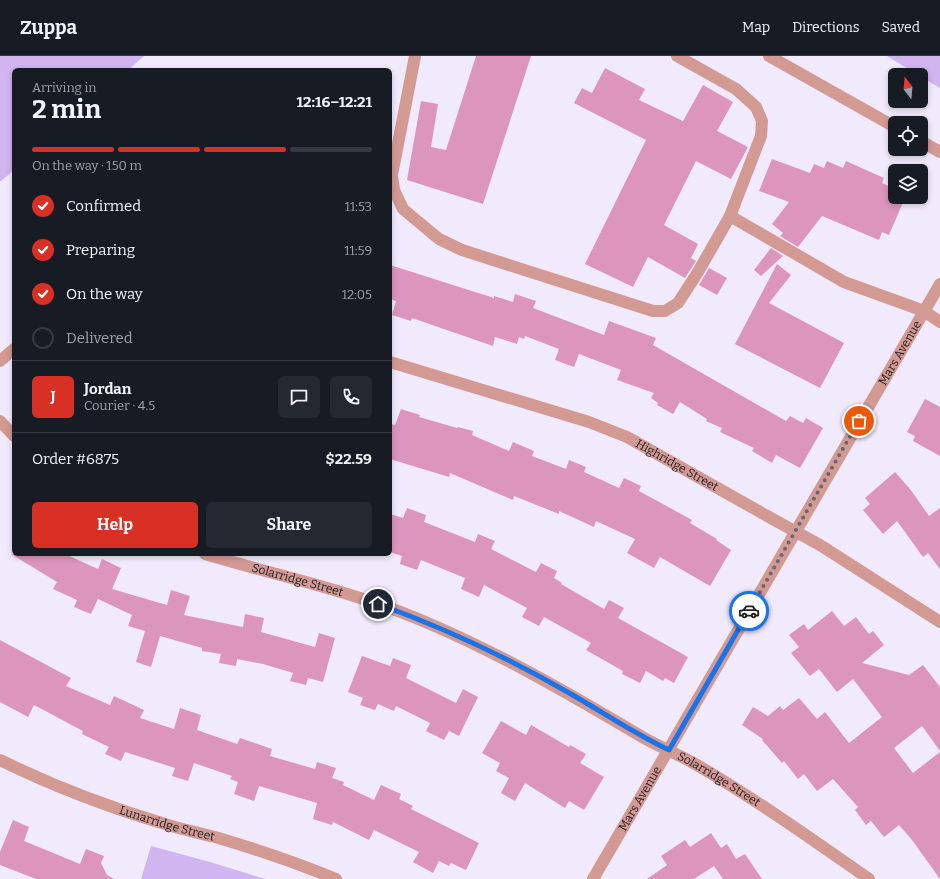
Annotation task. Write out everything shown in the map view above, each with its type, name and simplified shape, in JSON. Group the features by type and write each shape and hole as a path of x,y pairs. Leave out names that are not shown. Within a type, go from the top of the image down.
{"street":[{"path":"415,56 392,175 394,190 403,209 439,239 462,250 654,312 665,311 678,303 698,272 730,216 761,136 762,120 756,107 736,89 676,56"},
{"path":"769,56 888,123"},
{"path":"928,145 940,152"},
{"path":"730,216 844,282 924,311 940,322"},
{"name":"Mars Avenue","path":"593,879 940,284"},
{"path":"0,361 12,351"},
{"name":"Highridge Street","path":"392,363 609,429 645,447 820,545 940,622"},
{"path":"0,421 12,434"},
{"name":"Solarridge Street","path":"212,556 339,591 416,618 514,663 572,694 643,737 697,765 781,818 869,879"},
{"name":"Lunarridge Street","path":"0,760 37,778 121,810 166,825 253,849 336,879"}],"shaded area":[{"path":"0,56 144,56 130,68 12,68 12,172 0,182"},
{"path":"887,56 940,56 940,88 928,81 928,68 907,68"},
{"path":"151,846 210,862 265,879 141,879"}],"building":[{"path":"476,56 531,56 483,204 407,180 421,101 438,104 431,147 446,150"},
{"path":"605,68 645,89 639,100 683,121 703,85 733,102 717,131 748,147 731,179 696,161 664,225 698,244 691,258 696,261 685,278 648,257 633,287 585,264 646,140 574,103 582,88 592,93"},
{"path":"772,159 810,173 814,164 824,168 827,161 843,168 846,161 884,178 882,183 888,186 888,204 902,204 889,235 882,232 879,240 822,216 798,247 780,236 783,233 772,224 789,202 759,191"},
{"path":"771,248 783,256 761,276 754,270"},
{"path":"777,264 791,275 769,303 844,343 820,388 735,344"},
{"path":"392,266 494,298 494,296 513,302 515,294 536,301 533,308 604,335 609,321 656,338 653,345 786,421 790,416 803,423 806,418 823,428 800,468 776,455 772,463 752,451 754,448 720,432 722,428 706,421 707,419 680,402 673,414 657,405 658,403 651,398 654,393 617,380 621,370 579,354 574,367 555,360 559,349 525,336 524,339 519,337 517,344 495,337 493,346 412,318 411,321 392,315 396,301 392,300"},
{"path":"709,268 727,278 717,295 699,285"},
{"path":"925,399 940,407 940,456 913,441 915,436 907,432"},
{"path":"401,409 420,415 419,417 473,431 472,435 509,451 513,442 534,451 532,456 566,469 569,460 586,467 584,472 619,488 624,478 641,486 639,491 692,520 690,523 717,539 716,540 731,550 710,586 660,557 654,568 627,553 635,539 596,521 594,527 559,511 559,514 514,496 513,500 450,473 449,477 392,460 392,424 395,425"},
{"path":"895,472 910,489 929,516 940,508 940,569 928,553 923,557 897,521 883,534 863,510 870,504 865,498"},
{"path":"407,508 426,515 424,522 475,542 478,534 495,541 491,549 536,572 541,563 557,571 554,578 562,583 561,584 604,609 609,600 624,608 618,618 688,657 674,683 665,678 663,681 646,671 640,683 622,674 623,671 586,650 591,643 544,617 539,626 522,617 527,608 484,585 479,597 461,589 465,578 421,560 417,570 400,564 402,556 392,553 392,515 403,518"},
{"path":"14,556 69,556 98,569 102,559 121,568 112,589 167,605 171,590 190,596 184,615 243,627 245,614 264,618 261,632 315,647 319,633 335,638 323,682 308,678 306,685 290,681 293,673 263,664 237,659 236,666 219,663 221,654 202,651 202,648 160,636 151,667 136,662 145,631 128,626 132,615 98,599 91,614 74,607 77,600 53,589 57,582"},
{"path":"832,611 844,626 856,617 869,634 873,631 884,645 862,663 909,675 923,665 940,687 940,751 922,726 894,748 913,773 940,752 940,879 912,840 899,825 884,837 871,821 866,825 855,810 858,807 833,779 817,791 804,774 798,779 784,761 782,763 762,740 763,739 742,725 753,707 768,716 780,706 783,710 799,698 817,719 825,712 849,743 882,717 853,679 837,692 819,669 810,676 791,653 799,647 789,635 804,624 808,630"},
{"path":"0,640 71,678 66,686 110,705 114,696 144,710 140,718 174,729 180,708 201,715 197,730 237,744 240,738 272,749 270,756 315,769 317,762 336,768 332,778 344,782 343,785 374,800 381,785 401,794 399,799 413,806 411,809 479,843 466,870 451,863 449,866 439,861 433,873 413,862 419,852 374,830 369,840 333,822 332,825 313,819 317,803 259,786 254,801 234,794 238,782 230,779 232,776 194,763 188,781 172,776 175,768 125,752 121,761 105,754 109,747 82,734 83,731 34,705 28,717 0,702"},
{"path":"362,656 390,666 393,658 411,665 406,678 456,703 463,689 478,697 459,736 449,731 444,740 426,731 430,723 396,706 394,711 378,704 375,710 360,705 363,698 348,692"},
{"path":"501,721 526,735 531,725 569,747 570,745 586,754 580,763 604,777 584,810 569,801 565,808 525,783 515,801 501,793 509,778 496,771 500,763 482,753"},
{"path":"13,820 29,827 24,841 80,864 86,849 104,856 101,863 107,875 114,879 36,879 0,865 0,852"},
{"path":"711,833 721,848 727,844 736,859 745,854 762,879 723,879 714,866 694,879 647,879 667,865 661,856 685,840 690,847"}],"way so far":[{"path":"749,611 859,421"}],"route":[{"path":"378,604 416,618 514,663 572,694 643,737 669,750 749,611"}]}
